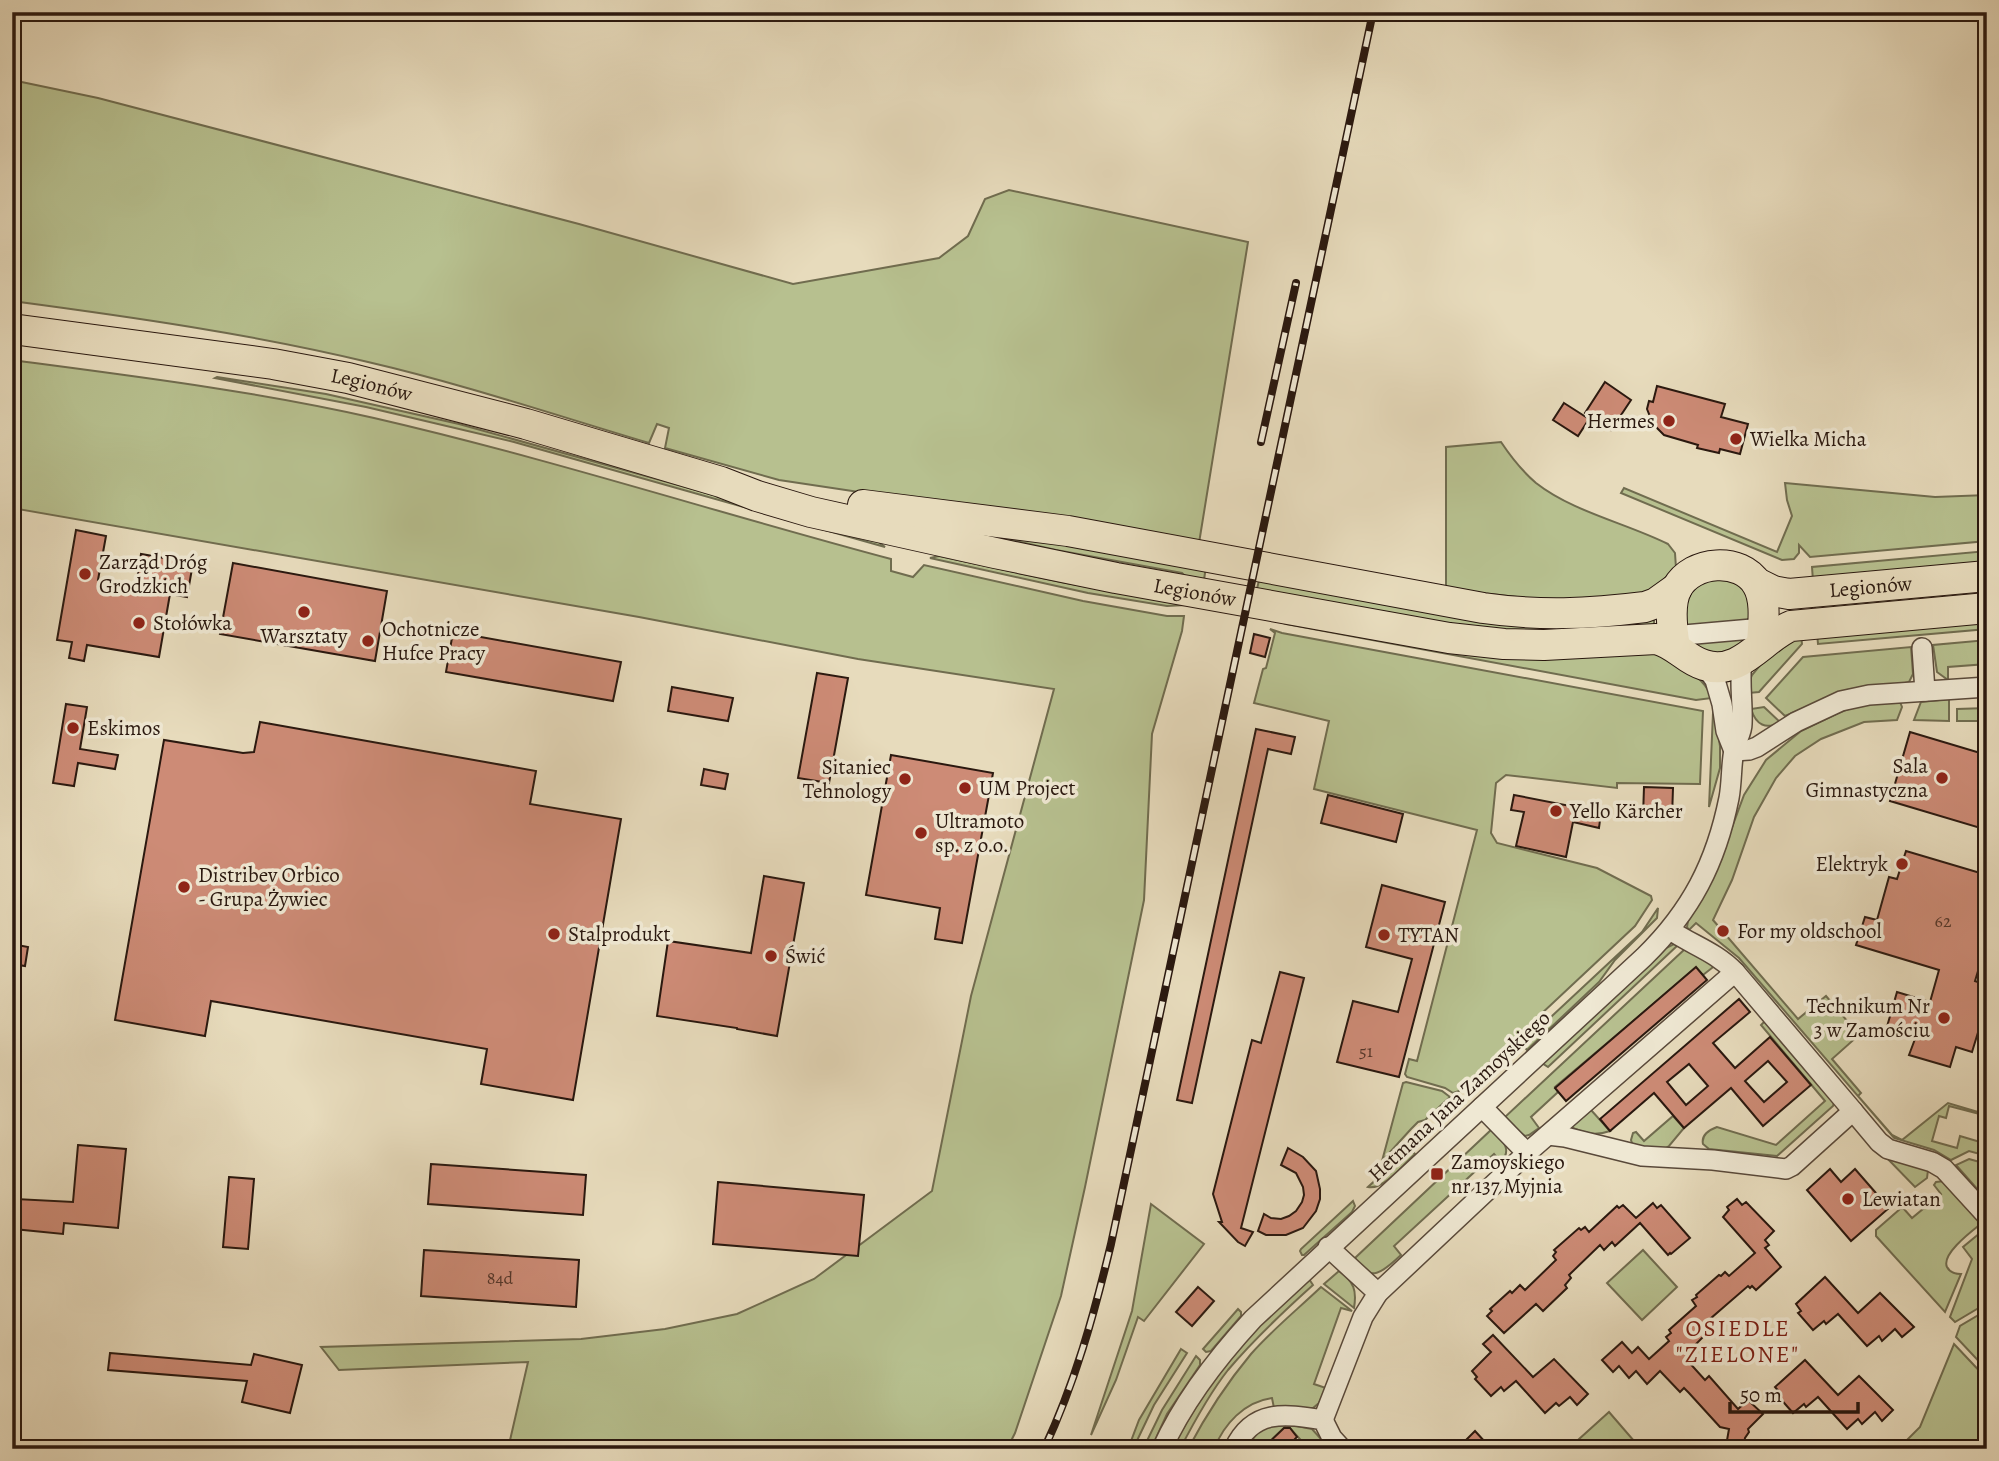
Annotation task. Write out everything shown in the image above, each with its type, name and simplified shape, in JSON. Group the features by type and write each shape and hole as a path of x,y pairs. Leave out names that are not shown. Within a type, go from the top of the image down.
{"highway":[{"name":"Legionów","path":"12,330 273,364 348,378 526,424 722,482 811,512 1179,590 1483,642 1544,645 1660,640 1704,665"},
{"name":"Legionów","path":"722,482 913,512 1068,531 1516,612 1566,614 1645,607 1656,603 1696,571 1717,565 1741,570 1757,583 1773,591 1789,594 1987,576"},
{"path":"1704,665 1733,665 1752,652 1763,606 1757,583"},
{"path":"1675,647 1672,615 1677,588"},
{"name":"Legionów","path":"1752,652 1774,634 1791,626 1987,608"}],"street":[{"path":"1675,647 1684,635 1752,629 1752,652"},
{"path":"1922,648 1925,691"},
{"name":"Hetmana Jana Zamoyskiego","path":"1162,1449 1185,1405 1206,1374 1253,1318 1644,957 1685,911 1700,886 1715,848 1729,796 1734,751 1742,728 1740,677 1752,652"},
{"name":"Hetmana Jana Zamoyskiego","path":"1704,665 1715,680 1726,731 1734,751"},
{"path":"1734,751 1758,747 1796,722 1841,701 1869,695 1987,687"},
{"path":"1670,930 1716,956 1735,972 1888,1149 1931,1162 1944,1169 1987,1216"},
{"path":"1342,1449 1323,1419 1363,1317 1378,1293 1527,1153 1735,972"},
{"path":"1482,1107 1527,1153"},
{"path":"1548,1135 1642,1156 1713,1160 1786,1169 1853,1111"},
{"path":"1328,1247 1378,1293"},
{"path":"1234,1449 1242,1435 1259,1420 1288,1415 1323,1419"}],"green space":[{"path":"12,80 98,98 579,224 793,284 939,258 968,236 985,199 1009,190 1248,242 1199,543 779,480 665,448 669,428 657,424 649,443 439,380 324,352 191,327 12,301"},
{"path":"12,360 148,378 329,408 504,450 891,559 891,571 913,577 924,565 1083,601 1167,616 1184,616 1152,734 1144,900 1085,1187 1061,1296 1015,1433 1007,1449 508,1449 528,1362 339,1370 321,1347 581,1339 665,1329 737,1314 814,1279 932,1191 971,996 1054,689 858,659 639,617 12,508"},
{"path":"215,378 326,394 459,424 876,540 885,547 514,442 366,407"},
{"path":"1501,442 1526,474 1551,493 1583,510 1668,544 1675,553 1676,568 1650,592 1578,604 1446,589 1446,447"},
{"path":"1785,483 1935,497 1987,495 1987,541 1810,557 1799,545 1799,553 1794,559 1782,560 1621,493 1624,488 1777,552 1792,516"},
{"path":"925,521 1206,566 1204,580 1182,573 1056,550"},
{"path":"1987,551 1987,565 1813,581 1812,567"},
{"path":"939,556 1186,605 1167,606 1088,593 930,558"},
{"path":"1260,576 1654,617 1654,626 1498,632 1256,593"},
{"path":"1728,579 1744,589 1755,620 1682,629 1682,602 1704,580"},
{"path":"1987,585 1987,597 1815,613 1815,601"},
{"path":"1987,618 1987,629 1818,644 1817,633"},
{"path":"1272,619 1653,650 1695,675 1712,698 1696,700 1286,624"},
{"path":"1270,629 1703,711 1700,784 1617,783 1617,788 1506,775 1496,783 1491,833 1497,843 1597,868 1651,896 1652,900 1635,926 1459,1091 1453,1093 1405,1074 1409,1059 1417,1061 1477,830 1314,789 1329,721 1254,703 1275,633"},
{"path":"1750,635 1738,647 1721,654 1704,650 1689,641"},
{"path":"1801,635 1802,644 1759,692 1749,693 1752,675 1776,646"},
{"path":"1987,640 1987,664 1948,667 1948,680 1937,672 1933,645"},
{"path":"1911,647 1913,674 1909,682 1847,690 1785,716 1766,698 1803,657"},
{"path":"1949,699 1949,721 1914,720 1921,702"},
{"path":"1900,702 1902,707 1897,720 1864,722 1821,739 1795,756 1776,778 1754,817 1732,880 1713,920 1798,1019 1826,996 1859,1035 1832,1059 1861,1093 1858,1096 1892,1135 1902,1140 1948,1103 1978,1112 1980,1103 1987,1105 1987,1116 1949,1106 1946,1118 1939,1116 1932,1141 1957,1148 1960,1136 1987,1144 1987,1156 1969,1151 1951,1160 1934,1150 1894,1138 1739,958 1696,923 1689,930 1687,927 1714,876 1744,795 1766,760 1801,731 1838,713 1859,705"},
{"path":"1764,707 1780,722 1770,726 1762,725 1751,709"},
{"path":"1987,708 1987,721 1957,721 1957,709"},
{"path":"1713,713 1720,746 1720,768 1709,807"},
{"path":"1658,908 1657,918 1615,960 1599,982 1527,1050 1522,1044 1642,932"},
{"path":"1678,945 1548,1067 1542,1063 1666,948"},
{"path":"1686,948 1717,964 1703,975 1696,968 1555,1087 1558,1092 1531,1117 1539,1128 1525,1136 1513,1127 1505,1117"},
{"path":"1767,1019 1835,1099 1833,1106 1777,1156 1709,1149 1703,1144 1704,1135 1717,1127 1776,1145 1825,1101 1761,1025"},
{"path":"1403,1083 1442,1091 1450,1097 1425,1120 1418,1122 1382,1161"},
{"path":"1591,1110 1610,1131 1590,1134 1571,1127"},
{"path":"1673,1116 1684,1128 1669,1146 1664,1149 1633,1146 1633,1133 1636,1132 1644,1141"},
{"path":"1492,1129 1506,1149 1501,1162 1494,1154 1394,1246 1401,1255 1389,1266 1377,1273 1360,1267 1355,1258"},
{"path":"1410,1149 1415,1154 1393,1176 1380,1185 1368,1187"},
{"path":"1883,1154 1928,1170 1927,1178 1915,1187"},
{"path":"1969,1159 1987,1164 1986,1199 1956,1165"},
{"path":"1945,1181 1982,1223 1958,1243 1946,1262 1953,1273 1961,1274 1945,1312 1876,1236 1876,1230 1900,1209 1904,1209 1912,1218 1941,1194 1934,1185 1936,1182"},
{"path":"1353,1201 1355,1206 1352,1212 1302,1255 1301,1249"},
{"path":"1151,1204 1204,1244 1144,1321 1138,1317 1116,1380 1091,1435 1132,1311"},
{"path":"1986,1228 1987,1303 1955,1322 1950,1317 1972,1259 1963,1247"},
{"path":"1643,1250 1677,1287 1642,1320 1607,1283"},
{"path":"1339,1271 1353,1287 1354,1308 1324,1284"},
{"path":"1309,1279 1313,1285 1248,1347 1228,1370 1208,1398 1180,1449 1171,1449 1199,1401 1231,1357 1259,1326"},
{"path":"1321,1287 1352,1311 1341,1308 1314,1384 1326,1388 1319,1403 1313,1408 1274,1408 1272,1398 1262,1400 1244,1409 1229,1423 1214,1449 1188,1449 1217,1400 1251,1354"},
{"path":"1238,1309 1241,1316 1211,1351 1206,1352 1203,1349"},
{"path":"1987,1310 1987,1370 1956,1337 1960,1326"},
{"path":"1954,1344 1987,1379 1987,1449 1898,1449 1920,1427"},
{"path":"1181,1349 1187,1353 1154,1405 1133,1449 1128,1449 1139,1420"},
{"path":"1196,1356 1200,1365 1167,1414 1151,1449 1143,1449 1162,1410"},
{"path":"1609,1412 1641,1449 1568,1449"},
{"path":"1281,1423 1312,1429 1330,1449 1309,1449 1287,1425 1262,1449 1245,1449 1260,1430"}],"building":[{"path":"1605,382 1631,400 1611,430 1585,413"},
{"path":"1657,386 1725,404 1721,417 1748,424 1740,454 1720,449 1719,453 1697,448 1698,445 1664,435 1653,424 1647,409 1649,401 1653,402"},
{"path":"1564,403 1589,419 1578,436 1553,420"},
{"path":"76,530 106,536 98,580 136,586 141,554 193,563 187,597 170,594 159,657 87,645 84,661 69,658 72,642 57,640"},
{"name":"Warsztaty","path":"233,563 387,591 375,661 220,634"},
{"path":"453,632 621,662 613,701 446,672"},
{"path":"1254,634 1270,638 1265,657 1250,653"},
{"path":"817,673 848,678 829,783 798,778"},
{"path":"672,687 733,698 728,721 668,711"},
{"name":"Eskimos","path":"66,704 87,707 80,749 118,755 115,769 78,763 74,786 53,783"},
{"path":"260,722 536,771 530,804 621,819 573,1100 481,1084 487,1049 211,1001 205,1036 115,1020 164,740 243,753 254,752"},
{"path":"1256,729 1295,737 1291,754 1268,749 1192,1103 1177,1100"},
{"name":"Sala Gimnastyczna","path":"1910,732 1987,755 1987,830 1890,801"},
{"path":"891,755 993,773 962,943 935,939 940,908 866,895"},
{"path":"704,769 728,774 725,789 701,785"},
{"path":"1644,787 1673,788 1672,818 1643,817"},
{"path":"1328,795 1403,814 1396,842 1321,823"},
{"path":"1514,795 1601,812 1599,828 1573,822 1566,857 1516,846 1524,812 1511,810"},
{"path":"1906,851 1987,875 1987,941 1975,981 1987,985 1987,1003 1972,1052 1956,1047 1950,1067 1909,1055 1915,1039 1886,1030 1897,992 1930,1002 1939,970 1856,945 1865,917 1877,920 1889,877 1897,879"},
{"path":"764,876 804,883 777,1036 657,1016 668,941 751,953"},
{"path":"1382,885 1445,902 1399,1077 1337,1062 1353,1001 1398,1012 1412,959 1366,947"},
{"path":"12,944 28,947 25,966 12,964"},
{"path":"1696,967 1707,980 1566,1101 1555,1088"},
{"path":"1280,972 1304,978 1241,1228 1253,1232 1245,1246 1219,1222 1222,1222 1213,1194 1252,1040 1261,1043"},
{"path":"1739,999 1750,1012 1713,1043 1735,1068 1770,1037 1811,1085 1763,1126 1731,1088 1684,1128 1654,1093 1610,1131 1600,1119","holes":["1768,1061 1787,1082 1764,1102 1745,1081","1689,1064 1708,1086 1686,1105 1667,1082"]},
{"path":"78,1145 126,1149 118,1228 64,1223 63,1234 14,1229 16,1199 73,1202"},
{"path":"1288,1148 1303,1157 1316,1171 1320,1199 1316,1211 1303,1228 1286,1235 1266,1235 1258,1231 1264,1214 1281,1219 1289,1216 1296,1211 1304,1195 1296,1173 1281,1165"},
{"path":"431,1164 586,1175 583,1215 428,1204"},
{"name":"Lewiatan","path":"1830,1169 1841,1182 1855,1169 1889,1208 1851,1241 1807,1190"},
{"path":"229,1177 254,1179 248,1249 223,1247"},
{"path":"718,1182 864,1195 858,1256 713,1244"},
{"path":"1737,1199 1742,1205 1746,1202 1774,1231 1765,1240 1769,1245 1765,1248 1781,1267 1756,1290 1748,1286 1710,1319 1713,1323 1706,1330 1708,1332 1692,1348 1695,1350 1686,1359 1705,1380 1709,1376 1738,1409 1748,1400 1763,1414 1748,1429 1743,1449 1726,1446 1729,1429 1720,1427 1684,1388 1680,1392 1660,1371 1647,1384 1636,1371 1629,1378 1619,1366 1613,1372 1602,1360 1622,1342 1632,1353 1638,1347 1649,1359 1669,1341 1666,1337 1671,1333 1669,1330 1696,1306 1692,1300 1696,1295 1719,1275 1725,1272 1729,1276 1755,1253 1723,1217 1729,1210 1727,1207"},
{"path":"1653,1203 1657,1208 1661,1205 1690,1238 1671,1254 1668,1255 1640,1223 1615,1246 1612,1242 1604,1250 1600,1245 1569,1275 1571,1278 1565,1285 1567,1288 1543,1311 1536,1304 1504,1333 1487,1316 1492,1311 1490,1309 1510,1291 1512,1293 1520,1285 1525,1290 1556,1260 1553,1256 1556,1252 1554,1250 1579,1228 1581,1230 1585,1227 1589,1232 1617,1206 1619,1208 1623,1205 1636,1218"},
{"path":"424,1250 579,1260 576,1307 421,1296"},
{"path":"1825,1277 1858,1313 1880,1293 1914,1327 1902,1337 1895,1329 1882,1341 1879,1336 1867,1346 1838,1314 1813,1330 1798,1313 1801,1311 1796,1304"},
{"path":"1198,1287 1214,1301 1192,1326 1176,1312"},
{"path":"1493,1335 1533,1377 1554,1359 1588,1394 1577,1405 1570,1397 1559,1406 1556,1403 1545,1413 1516,1381 1504,1391 1501,1387 1491,1396 1475,1379 1477,1377 1472,1371 1491,1352 1483,1344"},
{"path":"110,1353 251,1365 254,1354 302,1365 290,1413 242,1402 247,1381 108,1370"},
{"path":"1805,1360 1838,1395 1859,1376 1893,1410 1882,1421 1875,1412 1862,1424 1858,1419 1847,1429 1818,1397 1793,1413 1778,1396 1781,1394 1775,1387"},
{"path":"1284,1428 1290,1428 1297,1437 1285,1449 1262,1449"},
{"path":"1475,1431 1486,1443 1479,1449 1457,1449"}],"railway":[{"path":"1044,1449 1083,1348 1111,1244 1373,12"},
{"path":"1261,442 1296,283"}],"place":[{"name":"Hermes","path":"1669,421"},
{"name":"Wielka Micha","path":"1736,439"},
{"name":"Zarząd Dróg Grodzkich","path":"85,574"},
{"name":"Warsztaty","path":"304,612"},
{"name":"Stołówka","path":"139,623"},
{"name":"Ochotnicze Hufce Pracy","path":"368,641"},
{"name":"Eskimos","path":"73,728"},
{"name":"Sala Gimnastyczna","path":"1942,778"},
{"name":"Sitaniec Tehnology","path":"905,779"},
{"name":"UM Project","path":"965,788"},
{"name":"Yello Kärcher","path":"1556,811"},
{"name":"Ultramoto sp. z o.o.","path":"921,833"},
{"name":"Elektryk","path":"1902,864"},
{"name":"Distribev Orbico - Grupa Żywiec","path":"184,887"},
{"name":"For my oldschool","path":"1723,931"},
{"name":"Stalprodukt","path":"554,934"},
{"name":"TYTAN","path":"1384,935"},
{"name":"Świć","path":"771,956"},
{"name":"Technikum Nr 3 w Zamościu","path":"1944,1018"},
{"name":"Zamoyskiego nr 137 Myjnia","path":"1437,1174"},
{"name":"Lewiatan","path":"1848,1199"}],"district":[{"name":"OSIEDLE \"ZIELONE\"","path":"1738,1341"}]}
